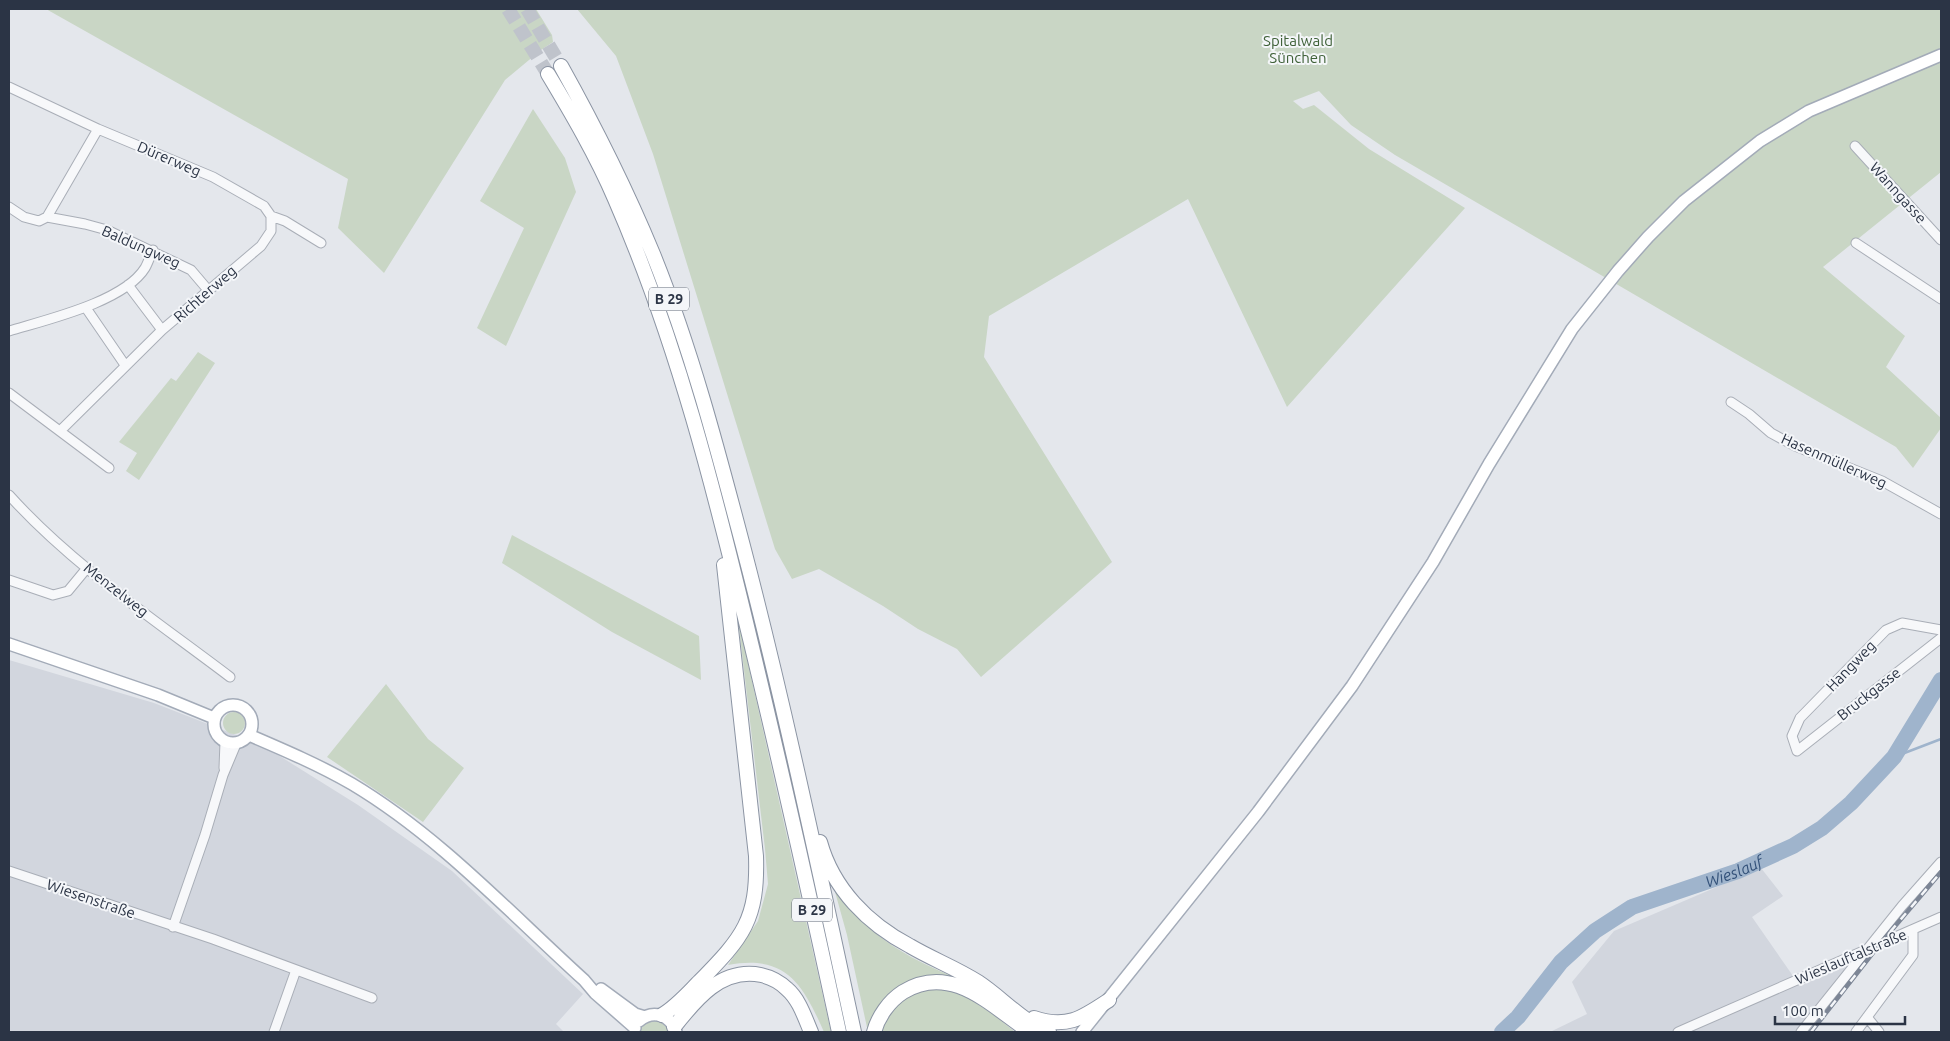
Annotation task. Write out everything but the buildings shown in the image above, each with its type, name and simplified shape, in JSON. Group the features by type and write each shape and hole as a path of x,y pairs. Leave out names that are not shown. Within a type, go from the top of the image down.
{"highway":[{"name":"B 29","path":"561,66 591,120 624,188 680,326 730,494 775,673 854,1032"},
{"name":"B 29","path":"548,74 577,124 614,197 657,304 698,436 724,532 786,788 839,1032"},
{"path":"662,1016 690,991 734,945 743,930 755,898 756,856 723,551 724,532"},
{"path":"803,800 814,818 823,854 855,906 880,928 970,977 1030,1032"},
{"path":"675,1029 705,991 722,980 748,972 770,977 788,989 799,1004 811,1032"},
{"path":"874,1032 882,1014 891,1002 901,994 924,983 937,981 965,988 1013,1015 1049,1032"},
{"path":"1013,1015 1060,1023 1082,1017 1109,1000"},
{"path":"1013,1015 1021,1032"}],"main road":[{"path":"1082,1032 1258,812 1352,686 1433,562 1489,464 1572,329 1618,271 1684,201 1760,140 1801,116 1859,89 1941,55"},
{"path":"9,644 216,715"},
{"path":"228,705 240,706 250,714 251,730 246,739 230,743 220,739 214,730 216,715 228,705"},
{"path":"251,730 353,785 441,848 584,980 634,1030 645,1017 654,1014 667,1018 675,1029"},
{"path":"584,980 599,988 635,1014 645,1017"}],"street":[{"name":"Dürerweg","path":"9,87 98,128 213,177 264,206 271,216 285,221 321,243"},
{"path":"47,217 98,128"},
{"name":"Wanngasse","path":"1855,146 1941,240"},
{"name":"Baldungweg","path":"9,207 24,217 39,221 47,217 107,230 153,250 191,270 208,290"},
{"name":"Richterweg","path":"60,431 162,330 261,246 271,231 271,216"},
{"path":"1856,243 1941,299"},
{"path":"9,331 86,308 128,285 144,269 153,250"},
{"path":"128,285 162,330"},
{"path":"86,308 125,365"},
{"path":"9,393 110,468"},
{"name":"Hasenmüllerweg","path":"1731,402 1750,414 1771,433 1795,446 1882,481 1941,514"},
{"name":"Menzelweg","path":"9,495 45,533 87,568 230,677"},
{"path":"9,580 53,595 68,591 87,568"},
{"name":"Hangweg","path":"1797,751 1792,736 1800,718 1886,630 1902,623 1941,630"},
{"name":"Bruckgasse","path":"1797,751 1941,638"},
{"path":"172,927 205,835 223,776 230,743"},
{"path":"1801,1032 1865,951 1941,862"},
{"name":"Wiesenstraße","path":"9,871 172,927 213,939 372,998"},
{"name":"Wieslauftalstraße","path":"1678,1032 1941,918"},
{"path":"1856,1032 1913,955 1913,930"},
{"path":"274,1032 296,970"},
{"path":"1867,1017 1879,1032"}],"shaded area":[{"path":"9,660 154,703 262,745 358,805 452,871 583,994 556,1024 564,1032 9,1032"},
{"path":"1761,868 1783,896 1752,917 1800,986 1861,960 1804,1032 1550,1032 1587,1014 1572,982 1614,931"}],"green space":[{"path":"46,9 536,9 552,35 553,42 505,80 384,273 338,228 348,179"},
{"name":"Spitalwald Sünchen","path":"577,9 1941,9 1941,172 1823,267 1905,336 1886,367 1941,418 1941,428 1913,468 1896,447 1395,155 1351,125 1319,91 1293,101 1303,109 1314,105 1369,149 1465,208 1287,407 1188,199 989,316 984,357 1112,562 981,677 957,649 918,629 883,606 819,569 792,579 775,549 653,154 616,56"},
{"path":"533,109 565,158 576,192 506,346 477,328 524,228 480,201"},
{"path":"198,352 215,363 139,480 126,471 137,453 119,442 171,378 176,381"},
{"path":"512,535 699,636 701,680 612,632 502,563"},
{"path":"738,619 831,1032 824,1032 800,987 779,969 765,964 728,965 758,921 768,884"},
{"path":"386,684 428,739 464,768 423,822 327,757"},
{"path":"234,712 242,715 245,723 242,731 234,734 226,731 223,723 226,715"},
{"path":"832,881 859,916 886,941 925,964 967,982 920,980 868,1032 847,935"},
{"path":"936,986 964,995 1015,1032 880,1032 894,1007 912,993"},
{"path":"649,1020 662,1022 670,1032 638,1032 640,1027"}],"waterway":[{"name":"Wieslauf","path":"1502,1032 1518,1017 1561,962 1595,931 1632,907 1738,871 1793,846 1822,828 1851,803 1894,757 1941,680"},
{"path":"1894,757 1941,739"}],"tunnel":[{"path":"508,9 548,74"},
{"path":"527,9 561,66"}],"railway":[{"path":"1811,1032 1879,945 1941,872"}]}
